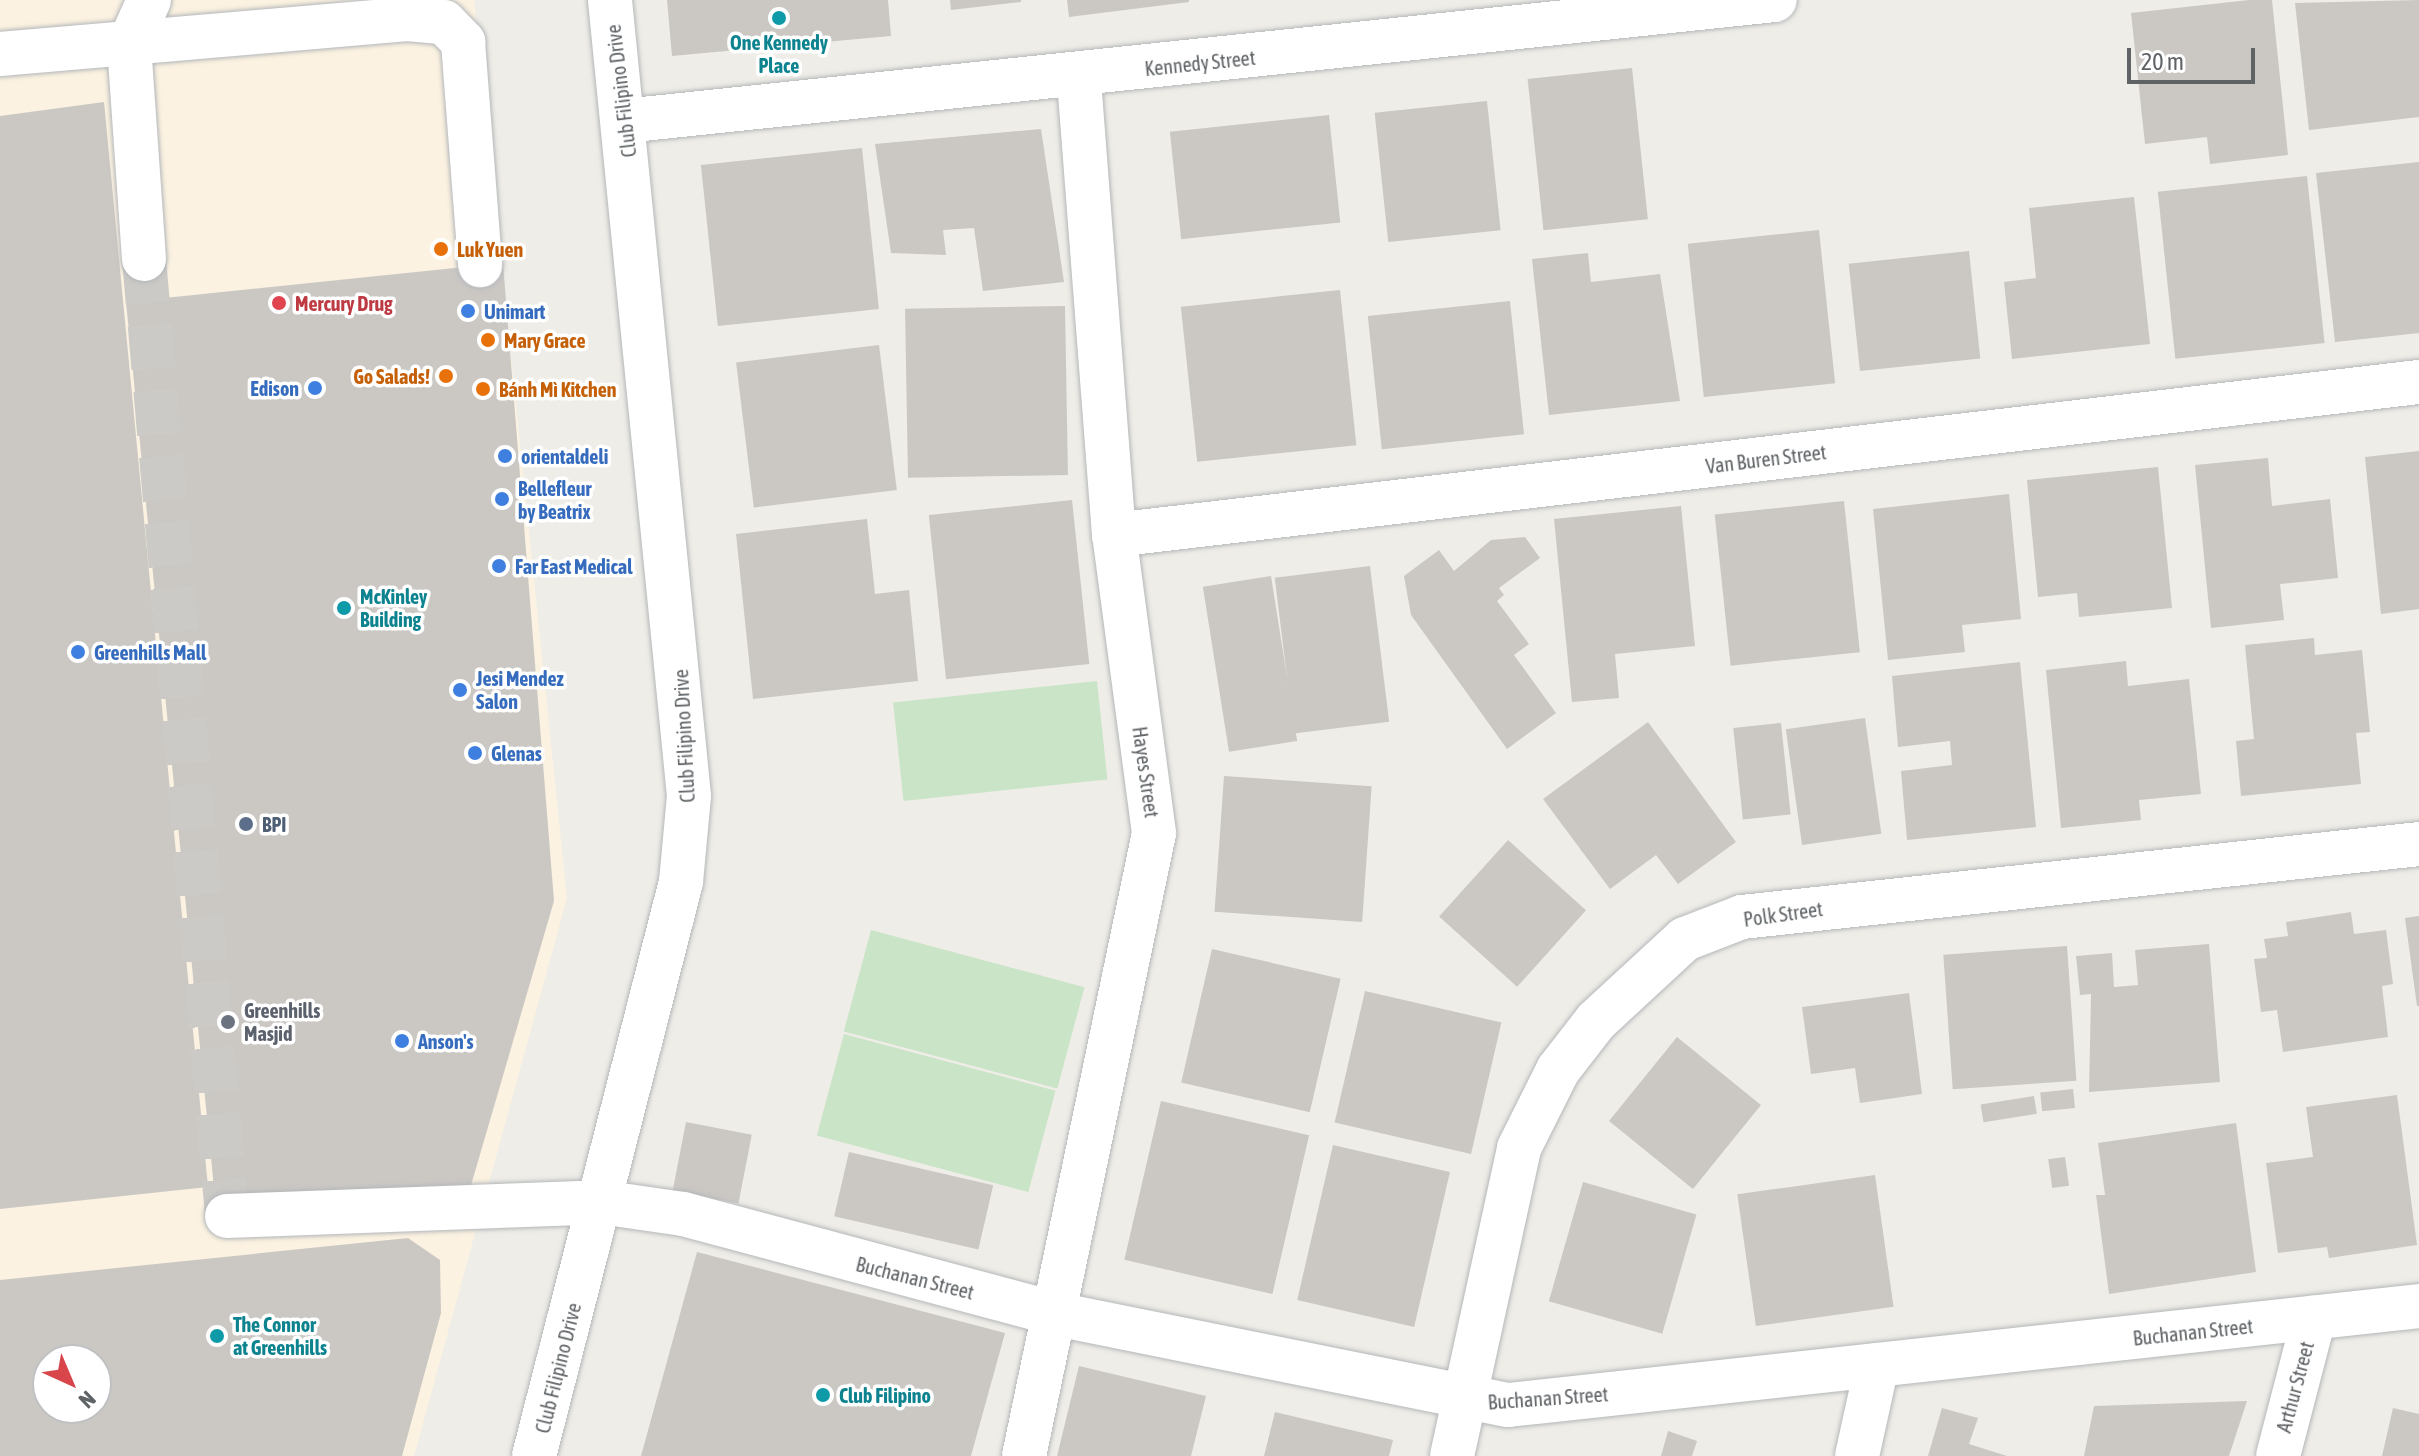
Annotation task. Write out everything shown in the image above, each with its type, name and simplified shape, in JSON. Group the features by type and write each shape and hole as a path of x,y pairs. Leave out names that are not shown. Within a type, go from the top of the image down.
{"street":[{"path":"144,259 129,45 149,0"},
{"name":"Club Filipino Drive","path":"534,1456 681,882 689,796 610,0"},
{"name":"Kennedy Street","path":"624,121 1079,77 1775,0"},
{"path":"0,54 129,45 198,36 444,22 463,42 480,265"},
{"name":"Hayes Street","path":"1024,1456 1154,833 1114,535 1079,77"},
{"name":"Van Buren Street","path":"1114,535 2419,382"},
{"name":"Polk Street","path":"1452,1456 1519,1148 1558,1070 1596,1021 1685,939 1742,917 2419,844"},
{"name":"Buchanan Street","path":"227,1216 600,1202 683,1214 1056,1314 1466,1402 1508,1405 2419,1306"},
{"name":"Arthur Street","path":"2278,1456 2314,1318"},
{"path":"1857,1456 1877,1365"}],"shaded area":[{"path":"0,0 474,0 567,898 414,1456 0,1456"}],"green space":[{"path":"1097,681 1107,779 903,801 893,702"},
{"path":"871,930 1084,987 1057,1089 844,1031"},
{"path":"844,1034 1056,1091 1028,1192 817,1135"}],"building":[{"name":"One Kennedy Place","path":"667,0 888,0 891,36 672,56"},
{"path":"950,0 1021,0 1021,2 951,10"},
{"path":"1067,0 1189,0 1189,2 1069,17"},
{"path":"2272,0 2288,155 2210,164 2207,137 2145,144 2131,13"},
{"path":"2419,0 2419,117 2309,130 2295,3"},
{"path":"1632,68 1648,219 1543,230 1528,79"},
{"path":"1487,101 1501,230 1388,242 1375,113"},
{"name":"Greenhills Mall","path":"104,102 208,1187 0,1209 0,116"},
{"path":"1329,115 1340,222 1181,239 1170,132"},
{"path":"1041,129 1064,282 983,291 974,228 943,230 946,255 891,253 875,144"},
{"path":"862,148 879,309 718,326 701,165"},
{"path":"2419,162 2419,333 2335,342 2316,173"},
{"path":"2307,176 2325,343 2175,359 2158,192"},
{"path":"2134,197 2150,344 2012,359 2004,282 2036,278 2029,208"},
{"path":"1819,230 1835,383 1704,397 1688,244"},
{"path":"1969,251 1980,358 1860,371 1849,264"},
{"path":"1588,253 1591,282 1660,274 1680,401 1549,415 1532,259"},
{"name":"McKinley Building","path":"503,263 554,901 467,1199 217,1218 126,302"},
{"path":"1340,290 1356,445 1197,462 1181,307"},
{"path":"1510,301 1524,434 1382,449 1368,316"},
{"path":"1065,306 1068,475 908,478 905,309"},
{"path":"879,345 897,490 754,507 736,363"},
{"path":"2419,451 2419,609 2381,614 2365,457"},
{"path":"2268,458 2272,506 2330,499 2338,578 2280,584 2284,620 2211,628 2195,465"},
{"path":"2158,467 2172,608 2079,617 2077,593 2038,597 2027,480"},
{"path":"2009,494 2021,619 1962,625 1965,652 1888,660 1873,509"},
{"path":"1072,500 1089,664 946,679 929,515"},
{"path":"1844,501 1860,652 1731,666 1715,515"},
{"path":"1681,506 1695,646 1615,654 1619,698 1572,702 1554,519"},
{"path":"867,519 875,594 909,590 918,681 753,699 736,534"},
{"path":"1525,537 1540,558 1499,588 1504,595 1497,601 1529,644 1514,655 1556,713 1507,749 1411,615 1404,576 1439,550 1454,571 1491,540"},
{"path":"1370,566 1389,722 1294,734 1275,578"},
{"path":"1271,576 1297,741 1229,752 1203,587"},
{"path":"2314,638 2315,655 2362,650 2370,732 2356,733 2361,784 2241,796 2236,741 2254,739 2245,645"},
{"path":"2126,661 2128,686 2189,679 2201,794 2139,800 2141,820 2061,828 2046,670"},
{"path":"2020,662 2036,827 1907,840 1901,771 1952,765 1950,741 1898,747 1892,676"},
{"path":"1865,718 1881,834 1802,845 1786,729"},
{"path":"1648,722 1736,842 1678,884 1656,855 1610,889 1543,799"},
{"path":"1781,723 1791,814 1743,820 1733,728"},
{"path":"1224,776 1372,786 1362,922 1215,912"},
{"path":"1508,840 1586,910 1517,987 1439,917"},
{"path":"2351,912 2354,934 2386,930 2393,984 2382,986 2388,1037 2283,1052 2277,1010 2261,1012 2254,959 2267,958 2264,939 2288,936 2286,922"},
{"path":"2419,916 2419,1006 2417,1006 2405,918"},
{"path":"2209,944 2220,1082 2089,1092 2091,994 2080,995 2076,956 2112,953 2114,987 2138,985 2135,950"},
{"path":"2067,946 2076,1081 1953,1089 1943,955"},
{"path":"1212,949 1341,979 1310,1112 1181,1082"},
{"path":"1365,991 1501,1022 1471,1154 1335,1123"},
{"path":"1909,993 1922,1094 1860,1103 1855,1068 1811,1074 1802,1007"},
{"path":"1677,1037 1761,1105 1693,1189 1609,1121"},
{"path":"2073,1089 2075,1108 2042,1111 2040,1092"},
{"path":"2397,1095 2417,1245 2329,1258 2327,1247 2278,1253 2266,1163 2313,1157 2306,1107"},
{"path":"2034,1096 2037,1114 1983,1122 1981,1104"},
{"path":"1161,1101 1309,1135 1272,1294 1124,1260"},
{"path":"686,1122 752,1135 738,1203 673,1191"},
{"path":"2236,1123 2256,1272 2109,1294 2096,1195 2105,1195 2098,1143"},
{"path":"1333,1145 1450,1172 1414,1327 1297,1300"},
{"path":"849,1152 993,1185 978,1250 834,1216"},
{"path":"2065,1157 2069,1186 2052,1188 2048,1159"},
{"path":"1875,1175 1894,1307 1756,1326 1737,1194"},
{"path":"1583,1182 1696,1215 1662,1334 1549,1301"},
{"name":"The Connor at Greenhills","path":"408,1238 440,1260 441,1313 402,1456 0,1456 0,1280"},
{"name":"Club Filipino","path":"697,1252 1005,1333 971,1456 641,1456"},
{"path":"1079,1366 1206,1396 1191,1456 1057,1456"},
{"path":"2247,1401 2229,1456 2084,1456 2094,1406"},
{"path":"1942,1408 1978,1418 1969,1444 2007,1456 1928,1456"},
{"path":"2393,1408 2419,1414 2419,1456 2382,1456"},
{"path":"1275,1412 1393,1440 1389,1456 1264,1456"},
{"path":"1668,1431 1697,1441 1692,1456 1661,1456"}],"tunnel":[{"path":"144,259 227,1216"}],"place":[{"name":"One Kennedy Place","path":"779,18"},
{"name":"Luk Yuen","path":"441,249"},
{"name":"Mercury Drug","path":"279,303"},
{"name":"Unimart","path":"468,311"},
{"name":"Mary Grace","path":"488,340"},
{"name":"Go Salads!","path":"446,376"},
{"name":"Edison","path":"315,388"},
{"name":"Bánh Mì Kitchen","path":"483,389"},
{"name":"orientaldeli","path":"505,456"},
{"name":"Bellefleur by Beatrix","path":"502,499"},
{"name":"Far East Medical","path":"499,566"},
{"name":"McKinley Building","path":"344,608"},
{"name":"Greenhills Mall","path":"78,652"},
{"name":"Jesi Mendez Salon","path":"460,690"},
{"name":"Glenas","path":"475,753"},
{"name":"BPI","path":"246,824"},
{"name":"Greenhills Masjid","path":"228,1022"},
{"name":"Anson's","path":"402,1041"},
{"name":"The Connor at Greenhills","path":"217,1336"},
{"name":"Club Filipino","path":"823,1395"}]}
